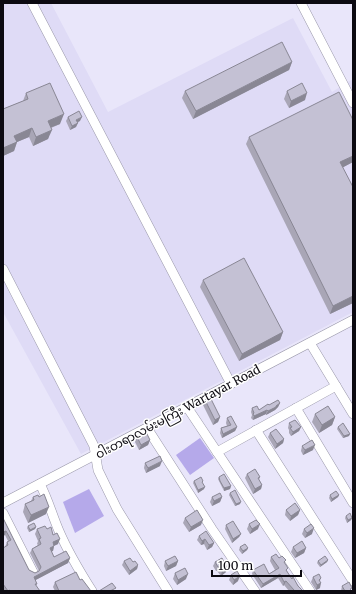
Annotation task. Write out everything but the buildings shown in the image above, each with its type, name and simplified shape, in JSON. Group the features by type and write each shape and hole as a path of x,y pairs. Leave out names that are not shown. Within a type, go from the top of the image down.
{"street":[{"path":"32,3 231,384"},
{"path":"301,3 353,103"},
{"path":"3,269 94,446 98,470 117,510 168,591"},
{"name":"ဝါးတရာလမ်းမကြီး Wartayar Road","path":"3,503 353,320"},
{"path":"310,342 353,414"},
{"path":"217,452 336,386"},
{"path":"187,407 310,591"},
{"path":"296,408 353,503"},
{"path":"147,428 212,529 255,591"},
{"path":"256,430 353,581"},
{"path":"40,484 46,495 59,532 92,591"},
{"path":"3,513 33,572"}],"shaded area":[{"path":"3,3 51,3 108,112 293,18 332,92 353,79 353,312 81,454 3,312"},
{"path":"200,438 214,458 190,475 176,455"},
{"path":"89,489 104,516 75,533 63,502"}]}
